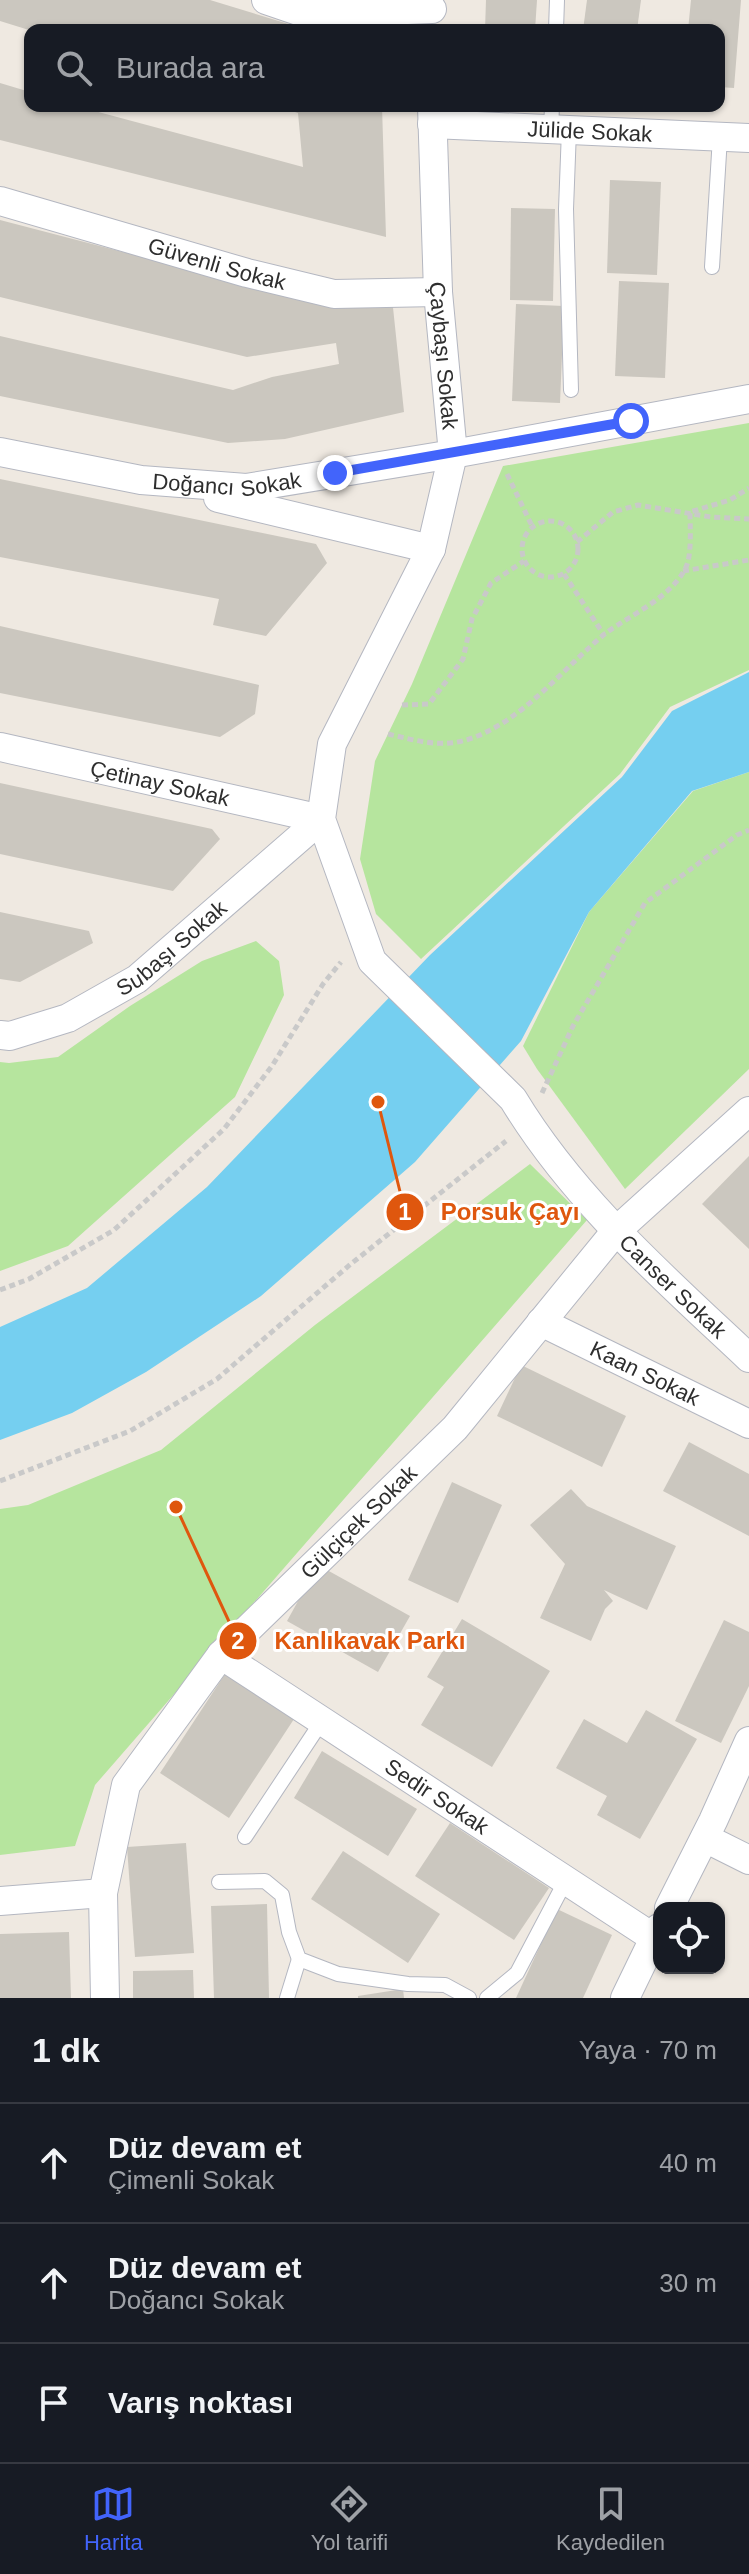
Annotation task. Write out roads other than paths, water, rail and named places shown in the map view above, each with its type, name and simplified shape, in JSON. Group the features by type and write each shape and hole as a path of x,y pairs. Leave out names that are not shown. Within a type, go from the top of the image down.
{"street":[{"path":"266,0 307,14 431,13"},
{"name":"Jülide Sokak","path":"432,115 749,138"},
{"name":"Çaybaşı Sokak","path":"321,819 332,744 431,549 453,454 438,292 432,115"},
{"name":"Güvenli Sokak","path":"0,201 247,273 334,294 438,292"},
{"name":"Doğancı Sokak","path":"0,452 141,480 246,488 453,454 749,399"},
{"path":"141,480 431,549"},
{"name":"Çetinay Sokak","path":"0,747 321,819"},
{"name":"Canser Sokak","path":"321,819 368,949 513,1099 528,1124 615,1232 749,1358"},
{"name":"Subaşı Sokak","path":"0,1035 10,1036 68,1018 137,979 321,819"},
{"name":"Gülçiçek Sokak","path":"105,1998 103,1893 126,1785 221,1655 455,1428 615,1232 749,1111"},
{"name":"Kaan Sokak","path":"541,1322 749,1424"},
{"name":"Sedir Sokak","path":"221,1655 566,1880 653,1931"},
{"path":"672,1902 749,1741"},
{"path":"705,1838 749,1860"},
{"path":"0,1901 103,1893"},
{"path":"625,1998 653,1941"}],"lane":[{"path":"556,24 557,0"},
{"path":"558,122 566,209 571,390"},
{"path":"712,267 720,137"},
{"path":"245,1837 322,1721"},
{"path":"487,1998 517,1973 566,1880"},
{"path":"219,1882 265,1881 282,1895 289,1932 299,1959 287,1998"},
{"path":"299,1959 338,1974 408,1984 445,1985 469,1998"}],"water":[{"path":"749,672 749,772 692,791 589,912 521,1041 415,1162 261,1296 146,1372 72,1413 0,1440 0,1327 87,1288 207,1187 430,955 622,777 672,711"}],"place":[{"name":"Porsuk Çayı","path":"378,1102"},
{"name":"Kanlıkavak Parkı","path":"176,1507"}]}
